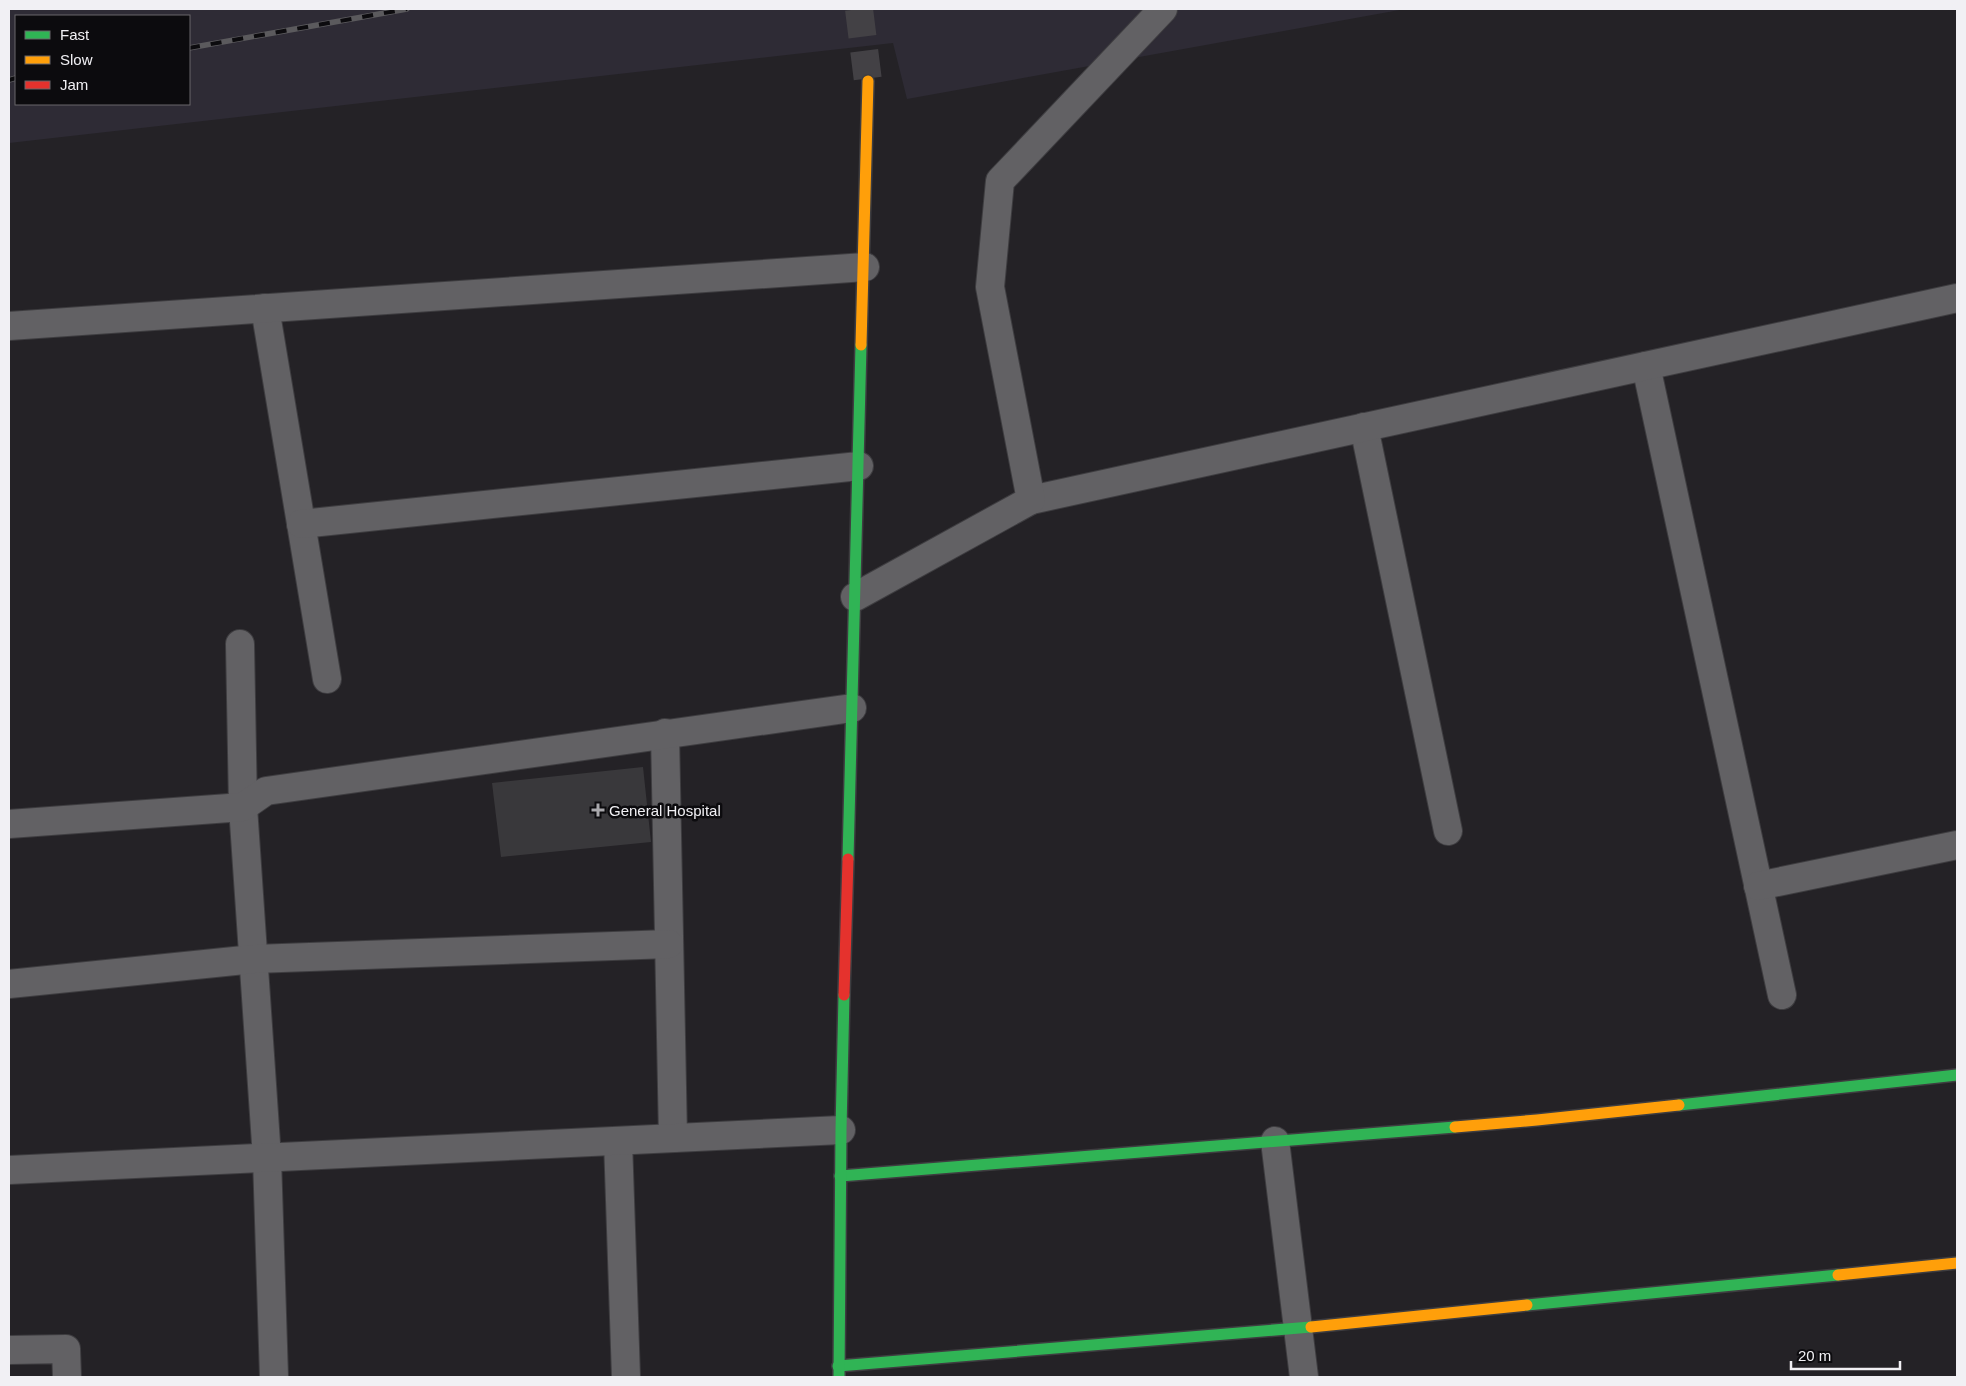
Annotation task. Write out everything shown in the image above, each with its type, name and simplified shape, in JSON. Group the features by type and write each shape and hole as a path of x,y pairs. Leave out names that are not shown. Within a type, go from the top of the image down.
{"street":[{"path":"1031,500 990,287 1000,181 1163,9"},
{"path":"868,81 865,267 841,1130 839,1372 1957,1264"},
{"path":"9,326 865,267"},
{"path":"856,597 1031,500 1957,298"},
{"path":"265,308 327,679"},
{"path":"1646,366 1782,995"},
{"path":"1364,427 1448,831"},
{"path":"301,524 859,466"},
{"path":"240,644 243,807 267,1158 274,1377"},
{"path":"9,824 243,807 266,792 665,733 852,708"},
{"path":"665,733 673,1138"},
{"path":"1758,886 1957,845"},
{"path":"9,984 254,959 669,944"},
{"path":"840,1176 1537,1120 1957,1074"},
{"path":"9,1170 841,1130"},
{"path":"618,1141 626,1377"},
{"path":"1275,1141 1304,1377"},
{"path":"9,1350 66,1349 67,1377"}],"shaded area":[{"path":"9,9 1405,9 907,99 893,43 9,143"}],"building":[{"path":"643,767 651,842 501,857 492,783"}],"tunnel":[{"path":"859,9 868,81"}],"railway":[{"path":"190,48 407,9"},
{"path":"9,80 15,78"}],"traffic: fast":[{"path":"848,859 861,345"},
{"path":"839,1377 844,995"},
{"path":"1679,1105 1957,1075"},
{"path":"840,1176 1455,1127"},
{"path":"1527,1305 1838,1275"},
{"path":"838,1366 1311,1327"}],"traffic: slow":[{"path":"861,345 868,81"},
{"path":"1455,1127 1679,1105"},
{"path":"1838,1275 1957,1263"},
{"path":"1311,1327 1527,1305"}],"traffic: jam":[{"path":"844,995 848,859"}],"place":[{"name":"General Hospital","path":"598,810"}]}
